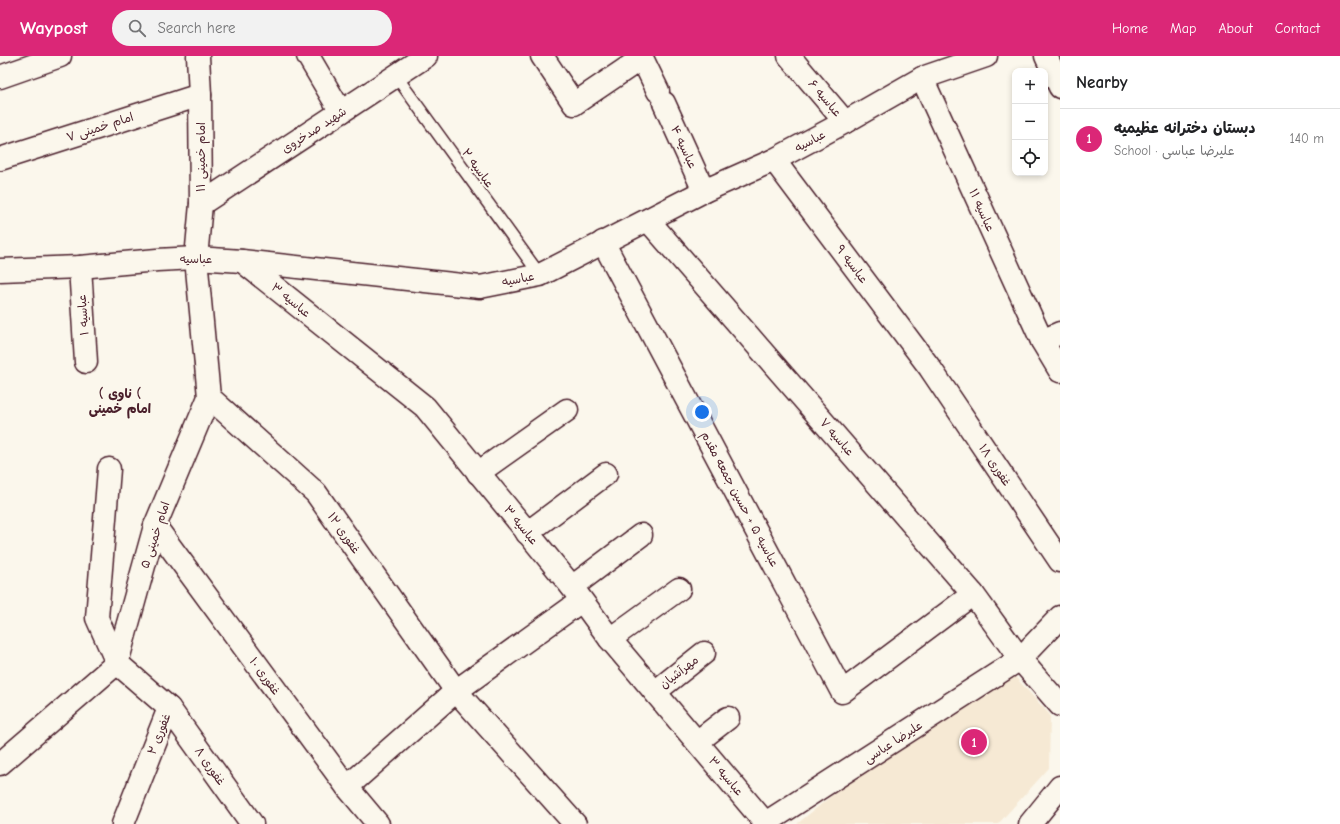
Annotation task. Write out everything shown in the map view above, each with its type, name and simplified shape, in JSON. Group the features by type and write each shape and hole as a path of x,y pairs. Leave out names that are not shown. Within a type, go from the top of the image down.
{"street":[{"path":"0,77 60,56"},
{"name":"امام خمینی ۱۱","path":"196,258 201,204 200,95 198,56"},
{"path":"308,56 341,112"},
{"name":"شهید صدخروی","path":"201,204 426,56"},
{"name":"عباسیه ۴","path":"542,56 574,104 642,58 704,191"},
{"name":"عباسیه ۶","path":"789,56 845,122"},
{"name":"عباسیه","path":"0,270 80,267 196,258 242,261 480,287 540,275 704,191 774,160 845,122 932,68 986,56"},
{"path":"1046,56 1060,87"},
{"name":"عباسیه ۱۱","path":"932,68 1051,337 1060,371"},
{"name":"امام خمینی ۷","path":"0,159 200,95"},
{"name":"عباسیه ۹","path":"774,160 930,368"},
{"name":"عباسیه ۷","path":"648,220 973,594 1020,659 1060,705"},
{"name":"عباسیه ۵ + حسین جمعه مقدم","path":"604,242 842,692 973,594"},
{"name":"امام خمینی ۵","path":"117,663 156,526 209,397 196,258"},
{"name":"عباسیه ۳","path":"242,261 425,407 576,594 610,639 765,824"},
{"name":"عباسیه ۱","path":"80,267 86,362"},
{"name":"غفوری ۱۸","path":"930,368 1060,561"},
{"name":"غفوری ۱۲","path":"209,397 316,493 456,691 575,824"},
{"path":"478,474 567,410"},
{"path":"0,764 117,663 97,618 109,469"},
{"path":"527,533 606,474"},
{"name":"غفوری ۱۰","path":"156,526 347,787 378,824"},
{"path":"347,787 456,691 576,594 641,535"},
{"path":"610,639 679,589"},
{"name":"علیرضا عباسی","path":"765,824 1020,659 1060,617"},
{"name":"مهرآشیان","path":"655,692 704,653"},
{"name":"غفوری ۲","path":"117,663 169,708 123,824"},
{"name":"غفوری ۸","path":"169,708 252,824"},
{"path":"697,742 728,718"},
{"path":"1030,824 1060,787"}],"lane":[{"name":"عباسیه ۲","path":"396,76 540,275"}],"shaded area":[{"path":"999,659 1050,715 1049,768 998,824 797,824"}],"place":[{"name":"دبستان دخترانه عظیمیه","path":"974,742"}],"district":[{"name":"( ناوی ( امام خمینی","path":"120,400"}]}
